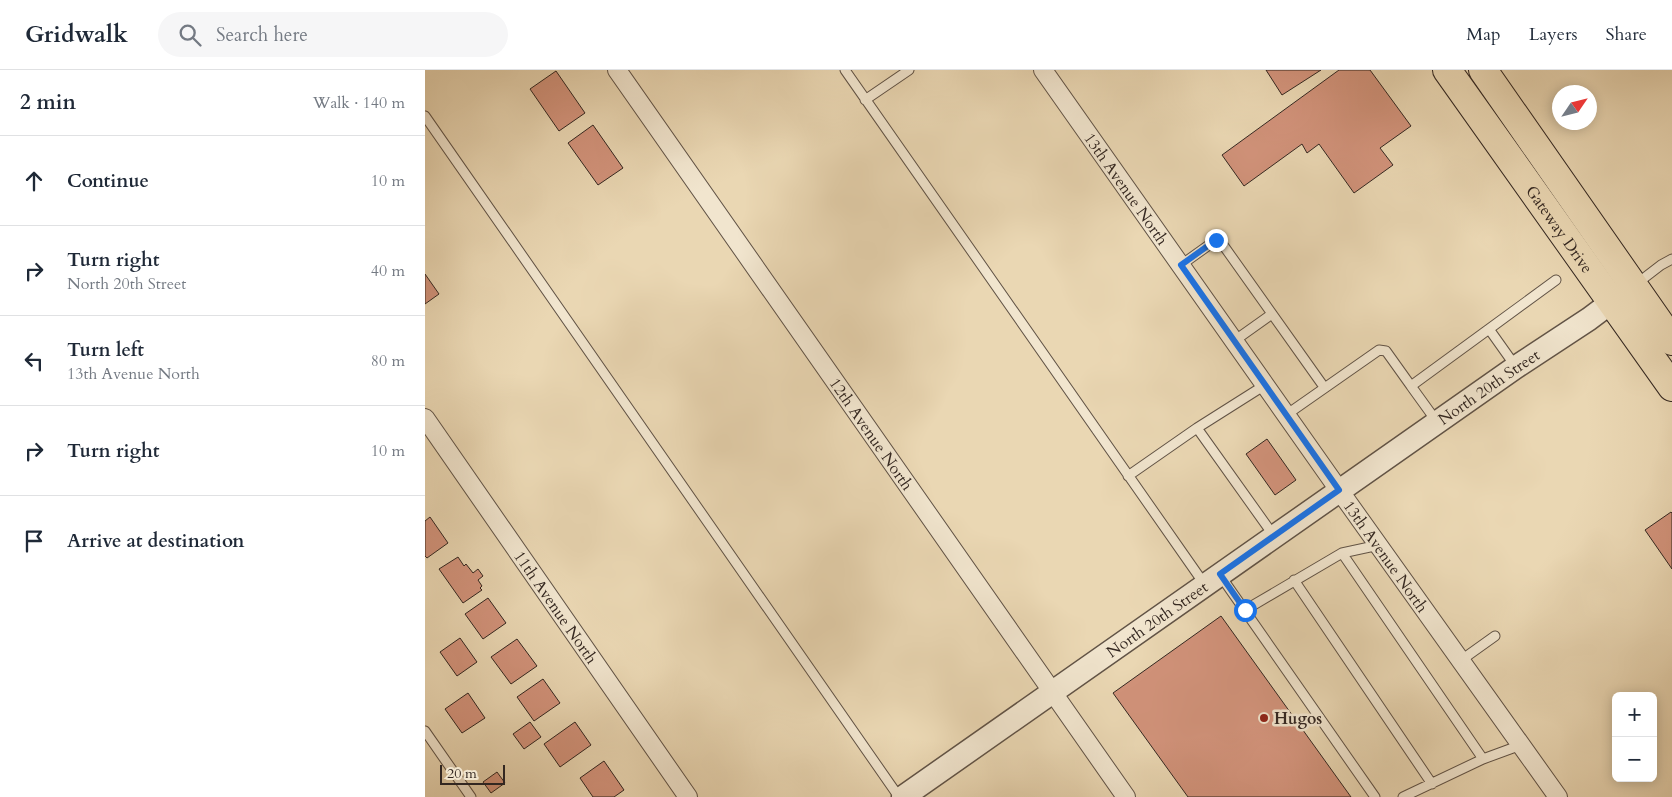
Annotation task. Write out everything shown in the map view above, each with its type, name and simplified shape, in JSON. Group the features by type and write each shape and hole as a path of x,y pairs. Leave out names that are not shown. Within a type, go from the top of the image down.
{"highway":[{"name":"Gateway Drive","path":"1447,70 1622,294 1672,341"},
{"name":"Gateway Drive","path":"1483,70 1622,294 1672,387"}],"street":[{"name":"12th Avenue North","path":"617,70 1126,797"},
{"name":"13th Avenue North","path":"1043,70 1558,797"},
{"name":"North 20th Street","path":"903,797 1339,490 1516,367 1589,320 1622,294"},
{"name":"11th Avenue North","path":"425,418 688,797"}],"lane":[{"path":"845,70 1128,476 1212,580 1245,610 1375,797"},
{"path":"865,100 909,70"},
{"path":"425,116 899,797"},
{"path":"1181,265 1216,240 1221,242 1324,387"},
{"path":"1622,294 1672,259"},
{"path":"1411,386 1556,280"},
{"path":"1234,341 1272,314"},
{"path":"1489,329 1516,367"},
{"path":"1286,415 1379,350 1386,351 1437,422"},
{"path":"1128,476 1197,428 1265,385"},
{"path":"1197,428 1275,536"},
{"path":"1245,610 1342,552 1379,545"},
{"path":"1342,552 1483,759"},
{"path":"1294,580 1432,784"},
{"path":"1460,661 1495,636"},
{"path":"425,731 471,797"},
{"path":"1403,797 1483,759 1521,745"}],"building":[{"path":"1266,70 1321,70 1282,95"},
{"path":"1339,70 1370,70 1411,126 1380,148 1393,165 1354,193 1319,144 1307,153 1302,144 1244,186 1222,155"},
{"path":"556,71 585,113 559,131 530,89"},
{"path":"593,125 623,168 598,185 568,143"},
{"path":"425,274 439,294 425,304"},
{"path":"1267,439 1296,480 1275,495 1246,454"},
{"path":"1672,513 1672,569 1645,530"},
{"path":"430,517 448,543 427,558 425,556 425,521"},
{"path":"458,557 464,566 466,564 473,573 478,569 483,576 478,580 482,590 463,603 439,569"},
{"path":"488,598 506,623 483,639 465,614"},
{"path":"1221,616 1351,797 1188,797 1113,693"},
{"path":"460,638 477,662 457,676 440,652"},
{"path":"517,639 537,666 511,684 491,657"},
{"path":"543,679 560,703 534,721 517,697"},
{"path":"468,693 485,718 462,733 445,709"},
{"path":"530,722 541,737 524,749 513,734"},
{"path":"575,722 591,745 560,767 544,744"},
{"path":"604,761 624,790 614,797 593,797 580,778"},
{"path":"497,772 505,783 491,793 483,782"}],"place":[{"name":"Hugos","path":"1264,718"}],"route":[{"path":"1216,240 1181,265 1339,490 1220,574 1245,610"}]}
